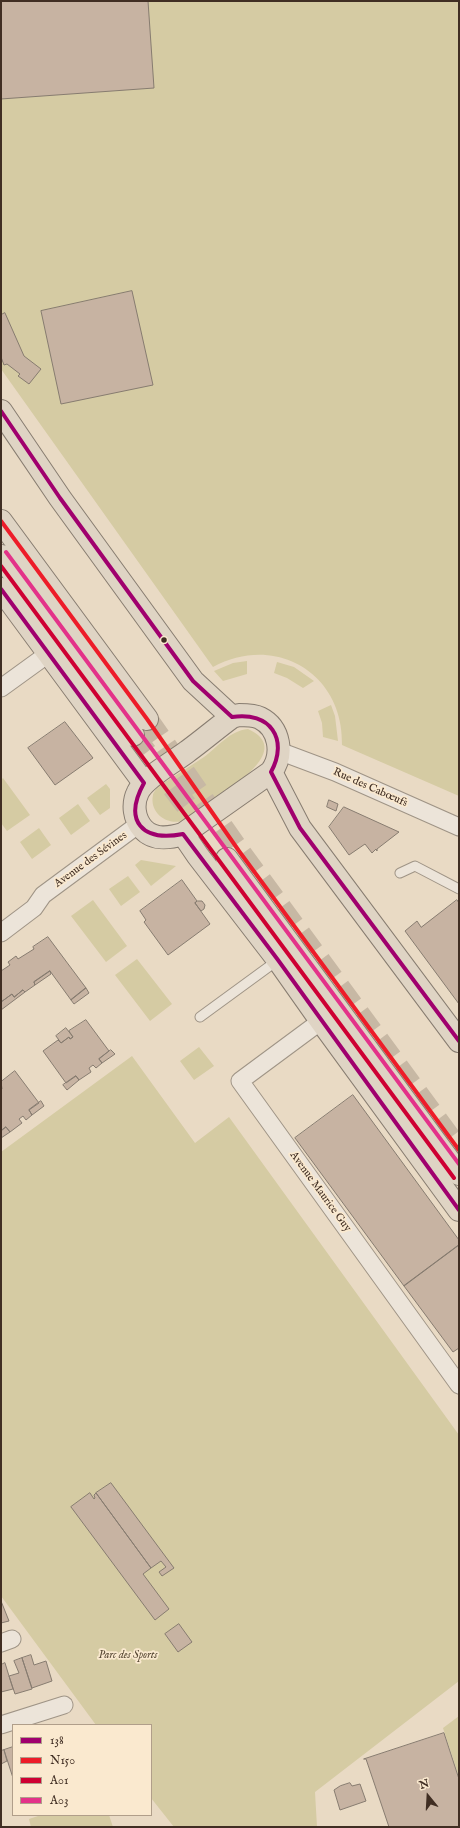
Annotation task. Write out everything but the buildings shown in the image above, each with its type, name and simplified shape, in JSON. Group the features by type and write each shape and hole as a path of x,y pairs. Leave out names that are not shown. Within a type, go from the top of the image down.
{"main road":[{"path":"1,411 60,498 193,681 232,717"},
{"path":"1,521 140,727 1,556"},
{"path":"1,589 144,783"},
{"path":"244,715 260,718 268,724 274,732 278,741 279,751 276,766 271,772 183,834 161,838 153,836 145,831 139,824 135,815 135,800 138,791 144,783 232,717 244,715"},
{"path":"271,772 300,828 459,1041"},
{"path":"183,834 198,856 278,960 320,1021 459,1210"},
{"path":"227,859 459,1174"}],"street":[{"path":"1,688 48,654"},
{"name":"Rue des Cabœufs","path":"279,751 335,772 459,827"},
{"name":"Avenue des Sévines","path":"1,919 28,900 43,895 139,824"},
{"name":"Avenue des Sévines","path":"1,933 34,908 43,895"},
{"name":"Avenue Maurice Guy","path":"320,1021 240,1081 459,1385"},
{"path":"1,1725 64,1705"}],"lane":[{"path":"400,873 415,866 459,889"},
{"path":"200,1017 278,960"}],"green space":[{"path":"1,1 459,1 459,796 342,745 340,720 331,698 318,680 302,666 282,658 260,655 236,658 213,667 1,369"},
{"path":"247,661 247,674 223,681 214,671 233,663"},
{"path":"277,662 294,667 314,681 303,688 287,678 274,673"},
{"path":"331,705 335,716 338,741 323,737 322,723 318,711"},
{"path":"248,729 260,737 264,746 262,756 256,766 246,776 185,820 172,822 161,817 157,813 154,807 153,794 157,787 204,757 230,736 241,730"},
{"path":"3,778 30,815 7,831 1,823 1,780"},
{"path":"106,784 110,789 110,808 100,815 87,798"},
{"path":"78,804 90,821 71,835 59,818"},
{"path":"39,828 51,845 32,859 20,842"},
{"path":"141,860 176,866 151,886 135,865"},
{"path":"128,876 140,892 121,906 109,889"},
{"path":"93,900 127,946 106,962 71,916"},
{"path":"137,959 172,1004 150,1021 115,975"},
{"path":"199,1047 214,1066 194,1080 180,1061"},
{"name":"Parc des Sports","path":"132,1056 195,1143 229,1117 459,1435 459,1681 315,1792 317,1827 174,1827 152,1799 152,1724 95,1724 1,1596 1,1152"},
{"path":"459,1716 459,1777 443,1728"},
{"path":"38,1816 109,1816 113,1827 31,1827 29,1819"}],"tunnel":[{"path":"147,719 239,851 459,1150"},
{"path":"133,735 211,838"}],"transit line":[{"name":"138","path":"1,411 60,498 193,681 232,717 245,716 257,718 266,723 272,730 277,739 278,749 276,760 271,772 300,828 459,1041"},
{"name":"N150","path":"1,521 147,719 239,851 459,1150"},
{"name":"A03","path":"6,552 459,1164"},
{"name":"A01","path":"1,566 454,1178"},
{"name":"138","path":"1,589 144,783 138,796 135,808 136,818 140,826 157,835 169,836 183,834 278,960 459,1210"}]}
